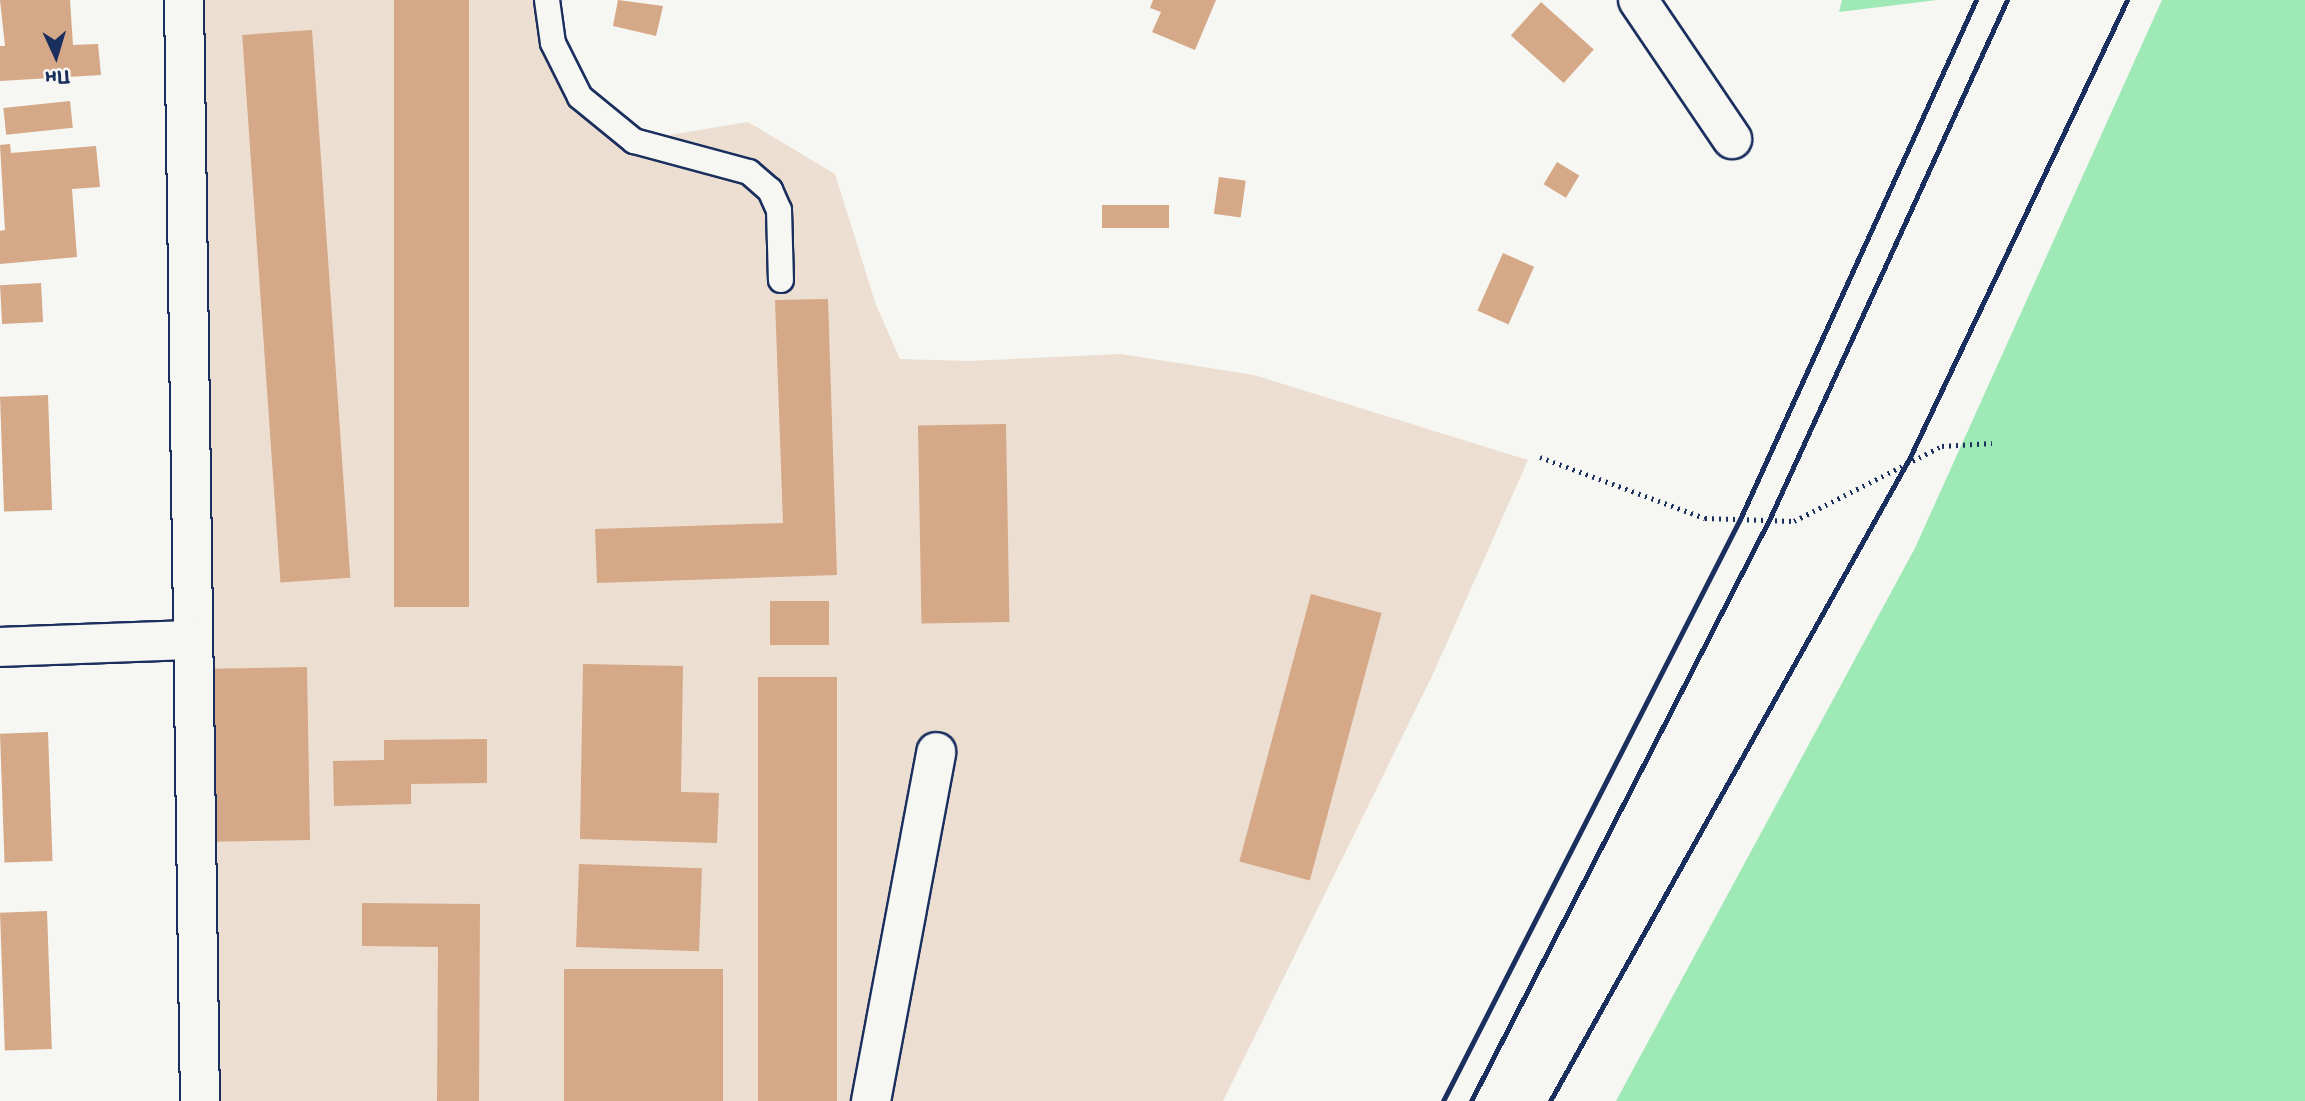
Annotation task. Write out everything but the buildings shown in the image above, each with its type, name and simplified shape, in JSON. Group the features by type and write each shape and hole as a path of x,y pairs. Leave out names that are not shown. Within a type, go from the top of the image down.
{"street":[{"path":"184,0 191,640 200,1101"},
{"path":"1639,0 1732,139"},
{"path":"0,647 191,640"},
{"path":"871,1101 936,751"}],"lane":[{"path":"547,0 553,43 580,97 634,141 749,172 770,190 779,210 781,280"}],"path":[{"path":"1540,457 1705,518 1794,521 1942,446 1992,443"}],"shaded area":[{"path":"184,0 547,0 580,97 634,141 748,122 835,174 876,305 900,359 969,361 1121,354 1254,375 1528,460 1433,674 1223,1101 200,1101"}],"green space":[{"path":"1842,0 1937,0 1839,12"},
{"path":"2162,0 2305,0 2305,1101 1616,1101 1915,548"}],"railway":[{"path":"1443,1101 1740,519 1976,0"},
{"path":"1471,1101 1769,520 2007,0"},
{"path":"1550,1101 1909,459 2127,0"}]}
